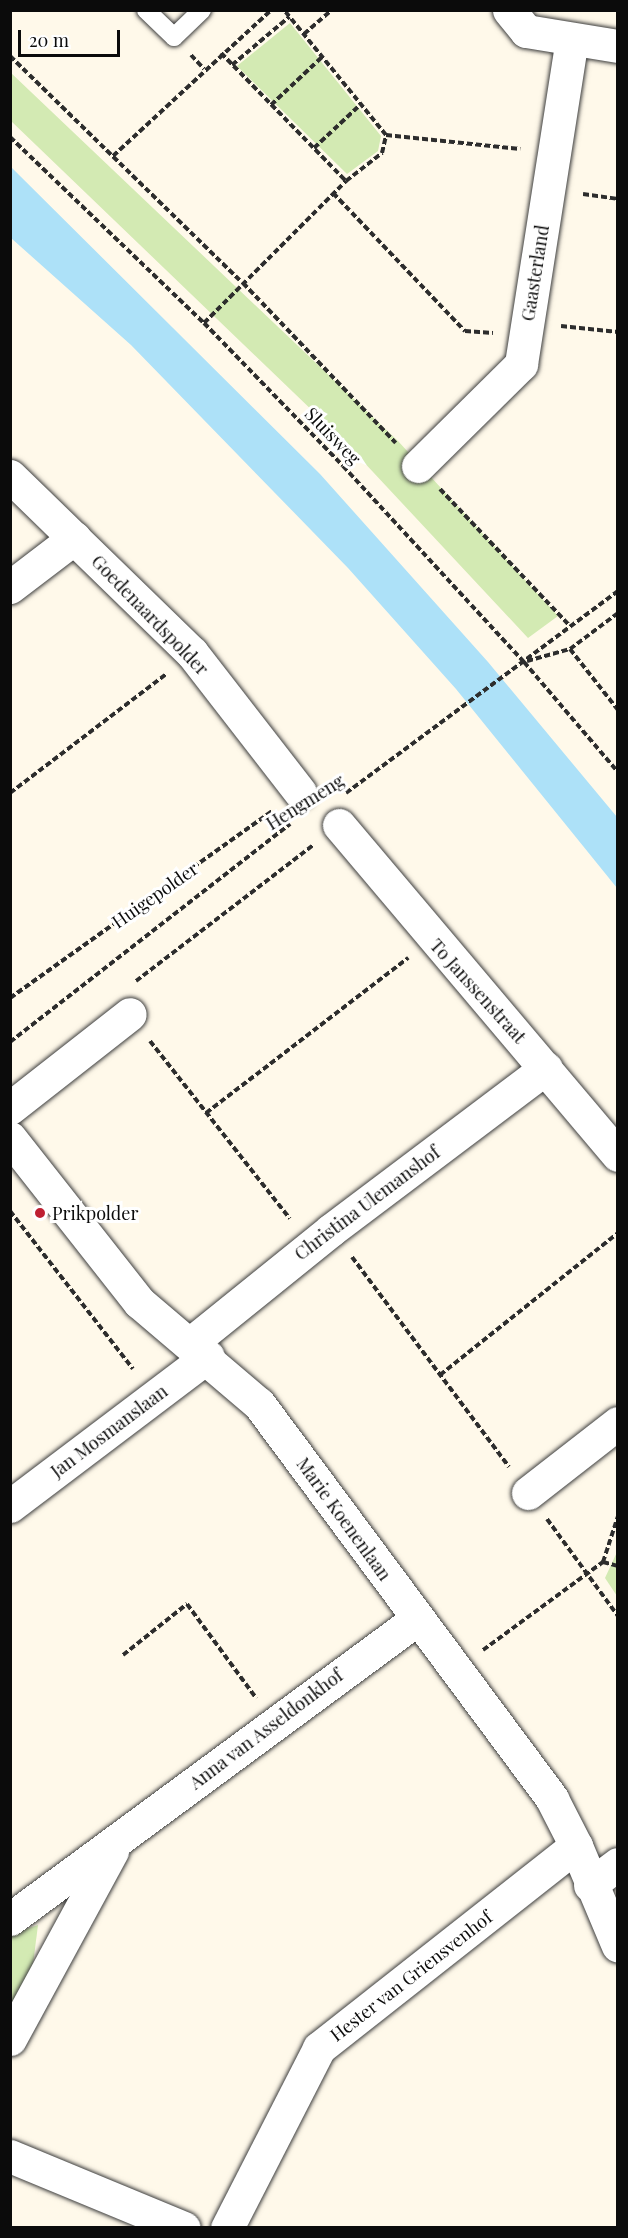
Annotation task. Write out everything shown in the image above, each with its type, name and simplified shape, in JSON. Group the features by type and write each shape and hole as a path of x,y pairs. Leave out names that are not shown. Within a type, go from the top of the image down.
{"street":[{"path":"509,10 526,31 618,46"},
{"name":"Gaasterland","path":"418,466 521,364 572,40"},
{"name":"Goedenaardspolder","path":"10,476 192,653 298,806"},
{"path":"10,587 74,537"},
{"name":"To Janssenstraat","path":"338,812 432,940 546,1068 618,1155"},
{"path":"10,1108 123,1005"},
{"name":"Christina Ulemanshof","path":"199,1349 321,1238 546,1068"},
{"name":"Marie Koenenlaan","path":"10,1138 139,1302 199,1349 259,1404 552,1799 576,1846 590,1885 618,1946"},
{"name":"Jan Mosmanslaan","path":"10,1506 154,1396 199,1349"},
{"path":"528,1493 618,1423"},
{"name":"Anna van Asseldonkhof","path":"10,1919 274,1722 417,1619"},
{"name":"Anna van Asseldonkhof","path":"10,2039 117,1841"},
{"name":"Hester van Griensvenhof","path":"227,2228 319,2048 576,1846"},
{"path":"590,1885 618,1864"},
{"path":"10,2156 184,2228"}],"lane":[{"path":"146,10 174,37 202,10"}],"path":[{"path":"113,156 221,53 271,10"},
{"path":"284,10 386,135 554,153"},
{"path":"304,34 332,10"},
{"path":"232,64 290,17"},
{"path":"221,53 346,181"},
{"path":"10,56 243,283 570,626"},
{"path":"271,105 322,57"},
{"path":"314,148 361,104"},
{"path":"204,323 333,193 382,153 386,135"},
{"name":"Sluisweg","path":"10,137 204,323 343,466 524,662 618,772"},
{"path":"333,193 465,331 527,328 618,332"},
{"name":"Hengmeng","path":"338,812 448,718 618,591"},
{"path":"524,662 570,649 618,613"},
{"path":"570,649 618,710"},
{"path":"10,793 153,683"},
{"name":"Hengmeng","path":"10,1042 298,806"},
{"name":"Huigepolder","path":"10,998 298,806"},
{"path":"338,812 123,1005 206,1113 321,1238 440,1375 618,1616"},
{"path":"206,1113 432,940"},
{"path":"10,1211 154,1396"},
{"path":"440,1375 618,1233"},
{"path":"456,1670 603,1562 618,1516"},
{"path":"603,1562 618,1566"},
{"path":"123,1654 187,1604 274,1722"}],"green space":[{"path":"290,23 381,136 378,151 347,174 237,66"},
{"path":"10,72 398,441 558,616 528,638 345,442 11,121"},
{"path":"617,1552 617,1596 605,1578"},
{"path":"38,1925 31,1980 11,2017 11,1934"}],"water":[{"path":"11,167 320,474 488,662 617,817 617,888 456,689 348,568 131,345 11,238"}],"place":[{"name":"Prikpolder","path":"40,1213"}]}
